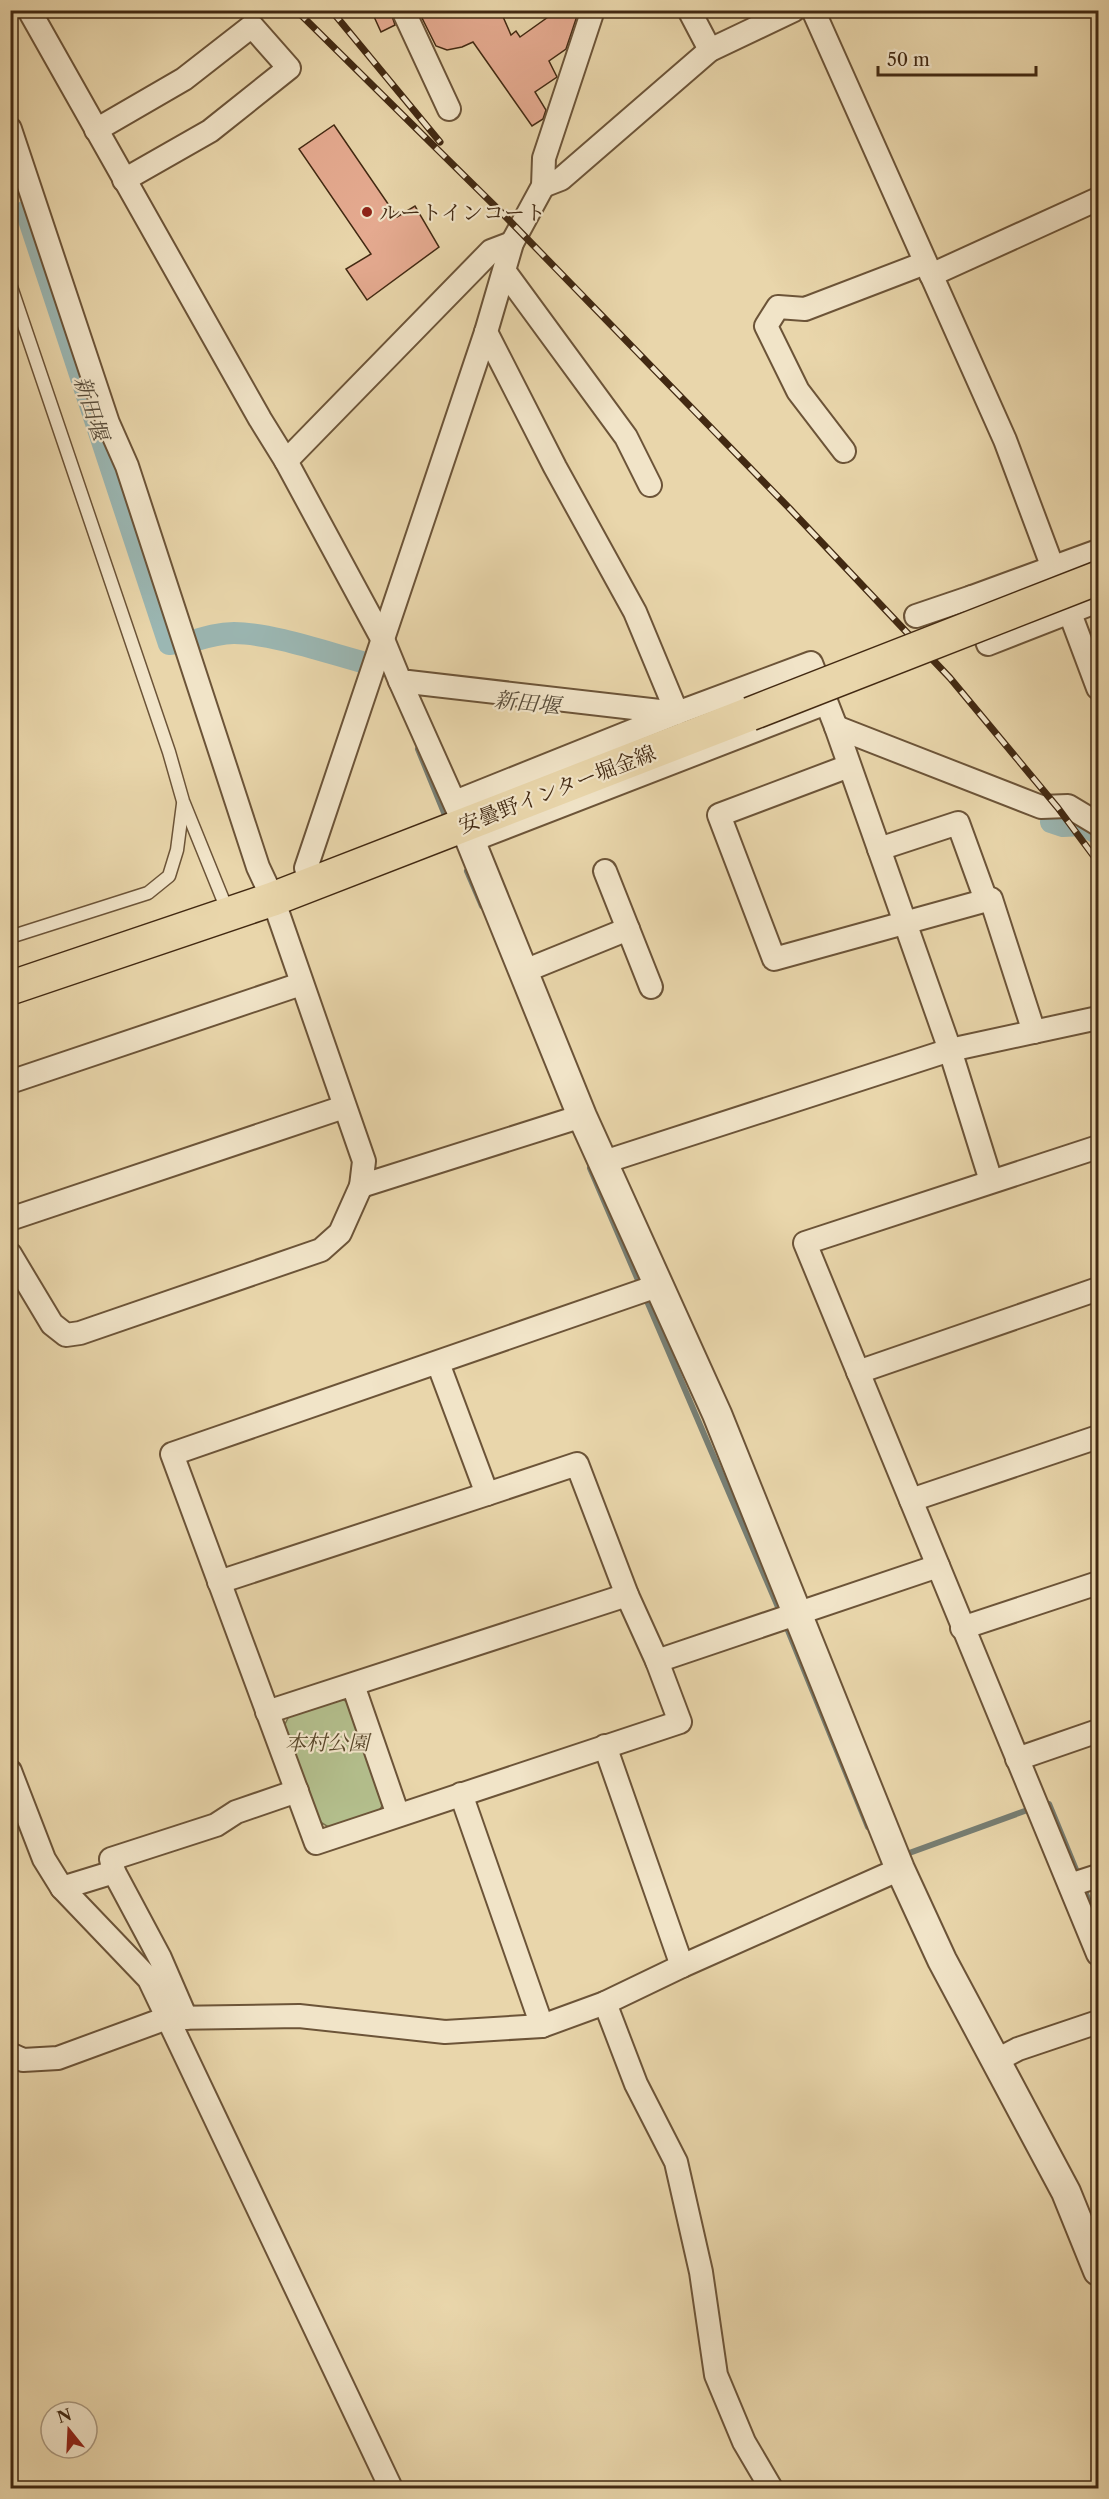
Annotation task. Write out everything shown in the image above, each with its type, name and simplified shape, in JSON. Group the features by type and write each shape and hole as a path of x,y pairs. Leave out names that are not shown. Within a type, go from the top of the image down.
{"main road":[{"name":"安曇野インター堀金線","path":"10,988 230,915 311,885 463,823 1098,578"}],"street":[{"path":"29,10 286,461 384,642 463,823 582,1116 657,1286 717,1414 900,1869 942,1960 1066,2192 1098,2271"},
{"path":"403,10 449,109"},
{"path":"311,885 306,868 384,642 486,332 512,243 543,186 544,158 593,10"},
{"path":"689,10 710,50"},
{"path":"543,186 561,179 710,50 794,10"},
{"path":"813,10 1005,440 1098,688"},
{"path":"96,130 184,79 252,26 290,68 210,131 124,180"},
{"path":"10,129 108,423 127,466 258,867 273,899 364,1161 361,1186 340,1233 321,1250 80,1333 66,1335 52,1324 10,1254"},
{"path":"844,451 798,391 766,326 778,307 805,309 928,269 1098,199"},
{"path":"286,461 491,251 512,243"},
{"path":"505,272 626,437 650,485"},
{"path":"486,332 555,467 635,612 677,713"},
{"path":"916,616 1098,552"},
{"path":"972,597 988,644 1098,601"},
{"path":"463,823 677,713 810,663 836,727 950,1050 991,1181"},
{"path":"400,681 677,713"},
{"path":"463,823 826,703"},
{"path":"836,727 1041,807 1068,806 1098,824"},
{"path":"849,766 719,815 774,959 991,898 1034,1032"},
{"path":"879,849 958,823 986,900"},
{"path":"605,871 651,987"},
{"path":"522,972 628,929"},
{"path":"10,1082 301,984"},
{"path":"604,1162 950,1050 1098,1018"},
{"path":"10,1219 344,1107"},
{"path":"361,1186 582,1116"},
{"path":"1098,1147 805,1243 1098,1954"},
{"path":"219,1582 577,1464 627,1595 657,1661 680,1722 316,1843 267,1712 219,1582 172,1454 657,1286"},
{"path":"858,1372 1098,1289"},
{"path":"438,1363 487,1494"},
{"path":"911,1500 1098,1437"},
{"path":"657,1661 938,1566"},
{"path":"962,1628 1098,1583"},
{"path":"267,1712 627,1595"},
{"path":"353,1685 398,1815"},
{"path":"1017,1759 1098,1731"},
{"path":"605,1746 682,1966"},
{"path":"10,1771 44,1859 62,1888 149,1979 177,2018"},
{"path":"297,1791 236,1812 216,1824 111,1858 114,1872 160,1958 177,2018 391,2488"},
{"path":"461,1794 542,2026"},
{"path":"10,2054 23,2061 58,2058 177,2018 299,2016 445,2032 542,2026 605,2003 682,1966 900,1869"},
{"path":"62,1888 114,1872"},
{"path":"1070,1885 1098,1875"},
{"path":"605,2003 636,2084 676,2162 701,2272 716,2375 744,2442 771,2488"},
{"path":"995,2061 1018,2049 1098,2022"}],"lane":[{"path":"10,284 14,307 169,752 183,801 230,915"},
{"path":"10,937 148,893 169,876 177,850 183,801"}],"green space":[{"name":"本村公園","path":"342,1699 353,1705 385,1801 379,1811 330,1828 317,1820 283,1728 289,1716"}],"building":[{"path":"371,10 390,10 395,25 381,32"},
{"path":"418,10 500,10 511,35 516,31 520,37 558,10 579,10 566,49 549,61 557,77 535,92 546,110 543,119 532,126 473,42 447,50 436,46"},
{"name":"ルートインコート","path":"334,125 397,217 415,206 439,247 367,300 346,269 371,254 299,149"}],"waterway":[{"name":"新田堰","path":"26,211 169,644 177,643"},
{"name":"新田堰","path":"193,641 234,633 265,636 366,663"},
{"path":"418,749 447,820"},
{"name":"新田堰","path":"1051,822 1063,826 1084,825 1098,834"},
{"path":"467,871 482,906"},
{"path":"590,1168 781,1614"},
{"path":"785,1623 868,1827"},
{"path":"1042,1805 1049,1804 1079,1877"},
{"path":"901,1856 1033,1808"},
{"path":"1083,1886 1098,1924"}],"railway":[{"path":"296,10 504,215 791,510 950,678 1058,808 1098,862"},
{"path":"331,10 440,142"}],"place":[{"name":"ルートインコート","path":"367,212"}]}
